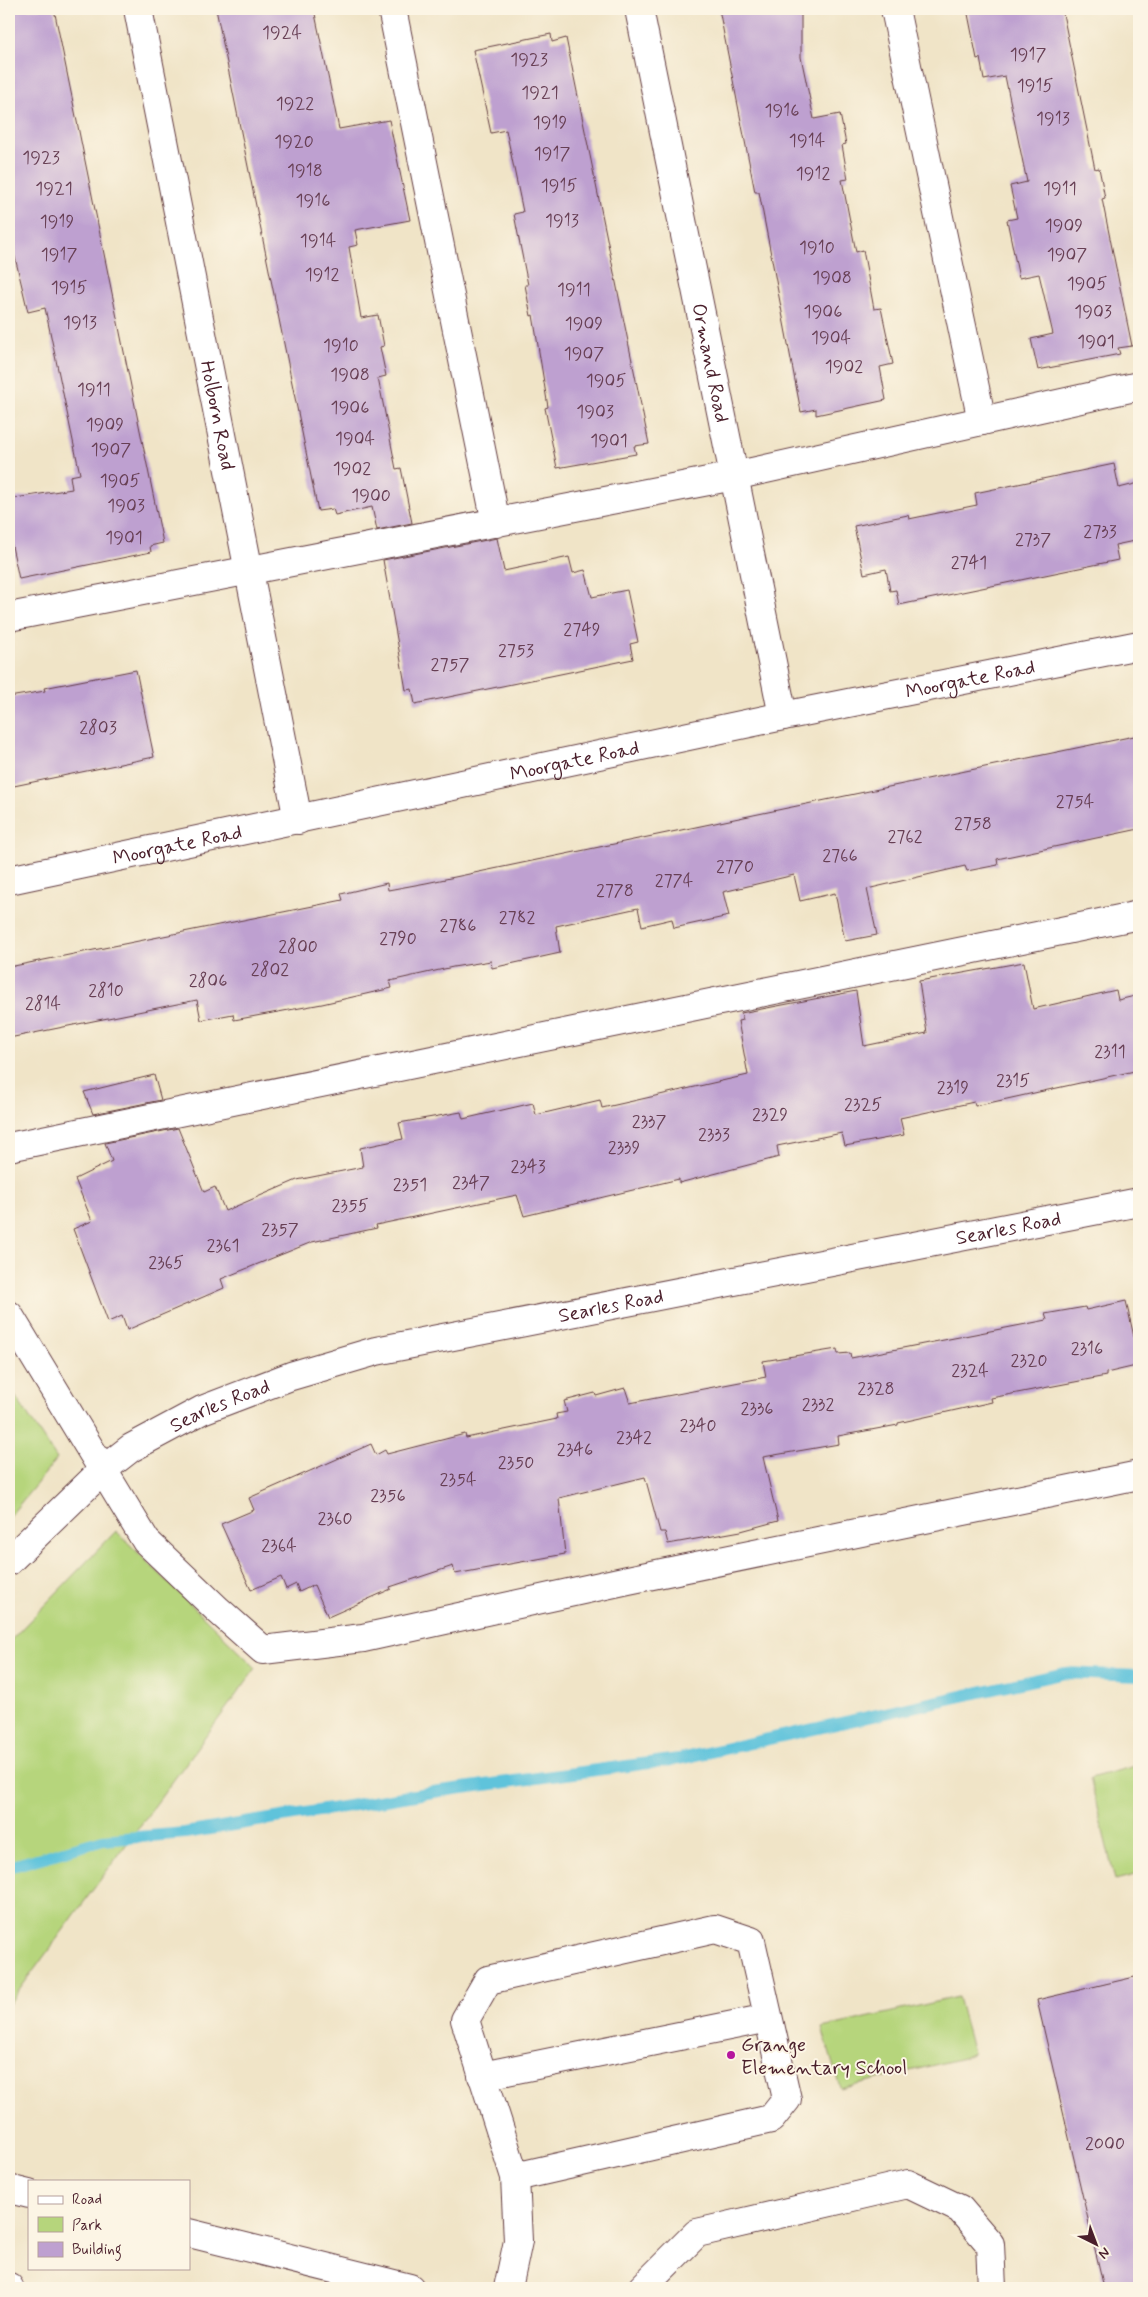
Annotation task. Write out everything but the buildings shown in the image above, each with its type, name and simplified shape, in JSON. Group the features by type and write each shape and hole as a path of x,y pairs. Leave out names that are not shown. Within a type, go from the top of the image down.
{"street":[{"name":"Holborn Road","path":"138,9 298,820"},
{"path":"392,9 496,523"},
{"name":"Ormand Road","path":"639,9 783,716"},
{"path":"895,9 982,421"},
{"path":"10,611 249,571 734,476 1139,386"},
{"name":"Moorgate Road","path":"9,880 783,716 1139,645"},
{"path":"9,1147 1139,915"},
{"name":"Searles Road","path":"9,1560 104,1469 131,1448 202,1410 291,1376 376,1351 1139,1202"},
{"path":"9,1315 146,1541 263,1650 363,1638 628,1580 1139,1475"},
{"path":"508,2288 518,2241 515,2177 466,2020 488,1980 715,1929 751,1941 787,2099 771,2119 515,2177"},
{"path":"482,2076 768,2018"},
{"path":"642,2288 697,2233 908,2184 960,2209 990,2244 992,2288"},
{"path":"9,2189 28,2194"},
{"path":"190,2234 410,2288"}],"green space":[{"path":"9,1387 57,1459 9,1517"},
{"path":"116,1531 256,1668 9,2004 9,1642"},
{"path":"1139,1765 1139,1874 1115,1880 1090,1778"},
{"path":"958,1997 973,2053 963,2058 840,2088 822,2028"}],"waterway":[{"path":"9,1867 103,1840 185,1833 433,1792 679,1759 1065,1673 1139,1676"}],"place":[{"name":"Grange Elementary School","path":"731,2055"}]}
